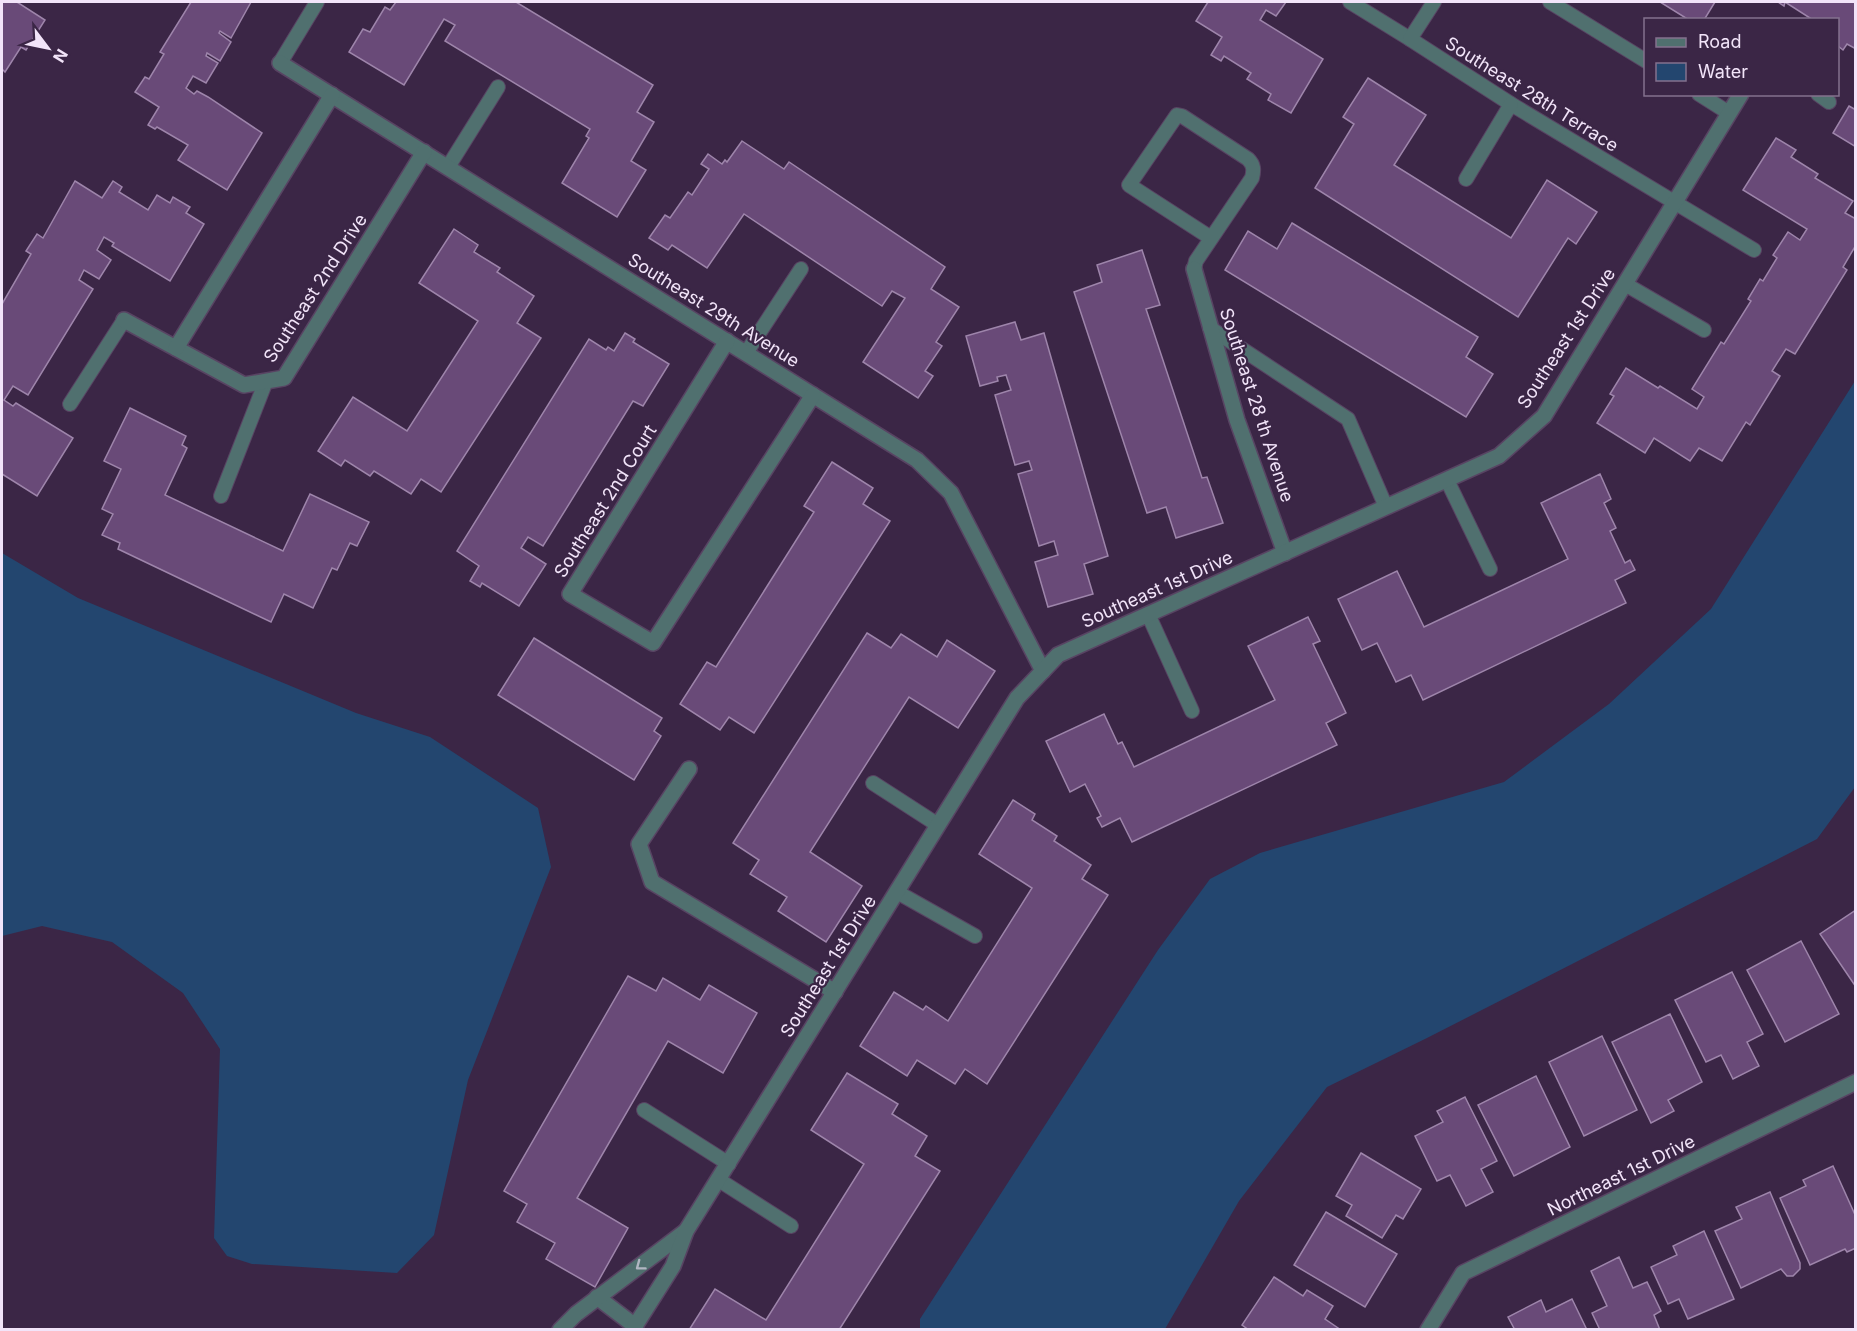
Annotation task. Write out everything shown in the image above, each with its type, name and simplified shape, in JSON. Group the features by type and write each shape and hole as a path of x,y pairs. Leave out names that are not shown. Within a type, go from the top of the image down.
{"street":[{"name":"Southeast 29th Avenue","path":"280,63 918,460 951,493 1043,670"},
{"path":"176,348 332,95"},
{"name":"Southeast 1st Drive","path":"635,1328 673,1266 686,1231 1017,698 1058,655 1499,456 1544,416 1740,96"},
{"name":"Southeast 2nd Drive","path":"124,320 244,385 284,378 424,152"},
{"name":"Southeast 28 th Avenue","path":"1194,269 1237,420 1285,552"},
{"name":"Southeast 2nd Court","path":"727,341 570,594 653,643 813,395"},
{"path":"689,769 639,844 652,882 835,992"},
{"name":"Northeast 1st Drive","path":"1428,1329 1463,1273 1856,1082"},
{"name":"Southeast 1st Drive","path":"560,1329 576,1314 686,1231"},
{"path":"597,1298 635,1328"}],"lane":[{"path":"280,63 317,2"},
{"name":"Southeast 28th Terrace","path":"1350,2 1511,104 1754,250"},
{"path":"1410,39 1434,2"},
{"path":"1550,2 1644,60"},
{"path":"448,167 498,87"},
{"path":"1703,96 1729,113"},
{"path":"1466,179 1511,104"},
{"path":"1194,269 1196,261 1252,178 1254,170 1248,159 1177,115 1129,185 1211,238"},
{"path":"746,353 801,269"},
{"path":"1625,284 1704,330"},
{"path":"70,404 124,320"},
{"path":"1210,328 1348,419 1386,507"},
{"path":"221,496 266,381"},
{"path":"1447,480 1490,569"},
{"path":"1148,614 1192,711"},
{"path":"873,783 938,825"},
{"path":"897,892 975,936"},
{"path":"644,1110 729,1164"},
{"path":"719,1180 791,1226"}],"water":[{"path":"1855,381 1855,787 1817,839 1327,1087 1239,1201 1165,1329 920,1329 920,1319 1158,950 1210,879 1260,853 1504,782 1609,704 1711,609"},
{"path":"2,553 78,598 356,713 430,737 538,808 551,867 468,1080 434,1235 397,1273 252,1264 227,1256 214,1238 220,1049 183,993 112,942 42,926 2,936"}],"building":[{"path":"2,2 17,2 45,20 26,50 21,47 5,72 2,69"},
{"path":"191,2 251,2 231,38 220,31 219,33 231,42 220,61 207,53 206,56 218,63 206,83 193,76 186,88 194,94 197,91 208,97 262,133 227,190 178,160 188,145 157,127 155,129 148,125 159,107 135,92 145,77 149,79 164,54 160,52"},
{"path":"396,2 516,2 653,85 637,112 654,122 631,161 646,170 617,217 562,183 589,138 586,136 590,129 445,41 455,25 444,19 404,85 349,52 363,29 370,32 385,7 390,10"},
{"path":"1208,2 1286,2 1276,16 1266,10 1260,20 1323,59 1291,113 1268,100 1271,94 1247,79 1251,73 1224,56 1221,61 1211,55 1222,37 1196,21"},
{"path":"1660,2 1715,2 1705,18 1686,18"},
{"path":"1785,2 1856,2 1856,49 1847,44 1843,50 1839,47 1839,18 1810,18"},
{"path":"1368,78 1426,115 1394,165 1511,238 1547,180 1597,212 1576,244 1568,238 1518,317 1315,188 1354,124 1343,117"},
{"path":"1849,106 1856,110 1856,147 1833,133"},
{"path":"1776,138 1796,150 1791,157 1818,174 1815,178 1853,201 1845,213 1856,219 1856,245 1843,267 1847,270 1795,354 1786,349 1772,371 1780,376 1750,425 1746,422 1722,461 1699,448 1690,461 1654,438 1645,453 1597,423 1614,396 1610,394 1626,368 1697,409 1704,397 1692,389 1721,342 1724,344 1751,301 1748,299 1760,279 1763,281 1777,258 1773,255 1788,232 1800,240 1807,229 1743,190"},
{"path":"742,141 784,169 789,162 945,267 931,289 959,307 936,342 942,346 925,371 933,376 918,398 863,362 905,298 892,291 882,306 744,214 707,268 672,245 668,250 649,238 665,215 670,218 688,192 692,195 709,169 701,164 708,154 722,164 725,160 727,162"},
{"path":"75,181 102,198 113,181 122,187 119,192 148,210 157,195 170,203 173,197 190,207 186,213 204,224 170,281 112,246 114,243 104,237 97,250 111,260 99,279 84,270 79,280 93,289 28,395 13,386 4,400 13,406 16,403 73,438 37,496 2,474 2,304 31,254 26,251 37,234 43,238"},
{"path":"1292,223 1478,337 1466,357 1493,374 1466,417 1225,270 1248,231 1277,249"},
{"path":"454,229 478,245 474,252 500,268 497,272 534,296 517,323 541,338 441,492 421,479 411,494 374,471 370,476 345,460 341,466 318,451 353,397 407,431 478,321 419,283"},
{"path":"1142,250 1160,305 1146,309 1202,478 1207,477 1223,523 1176,538 1166,507 1147,513 1074,292 1102,282 1097,265"},
{"path":"1015,322 1021,340 1044,333 1108,556 1084,564 1093,594 1048,607 1035,562 1058,555 1054,541 1039,546 1018,474 1032,470 1029,461 1015,465 995,395 1011,390 1006,375 997,377 998,381 980,386 966,336"},
{"path":"625,333 635,339 633,342 669,364 643,406 633,401 543,546 528,537 521,548 546,564 519,606 482,583 480,587 470,581 479,566 457,551 589,339 606,350 608,347 614,351"},
{"path":"130,408 186,436 182,445 187,448 165,495 283,551 310,494 369,522 357,546 350,543 337,570 332,568 313,608 284,594 271,622 118,549 120,543 102,535 113,514 102,509 121,469 104,461"},
{"path":"832,462 873,488 863,504 890,521 754,733 729,717 720,730 680,704 707,662 716,667 814,512 804,506"},
{"path":"1600,474 1611,499 1604,503 1616,528 1610,531 1625,563 1630,560 1635,570 1615,580 1626,603 1423,700 1411,675 1396,682 1377,643 1362,650 1338,599 1397,571 1424,627 1568,559 1541,503"},
{"path":"1308,617 1320,641 1313,644 1346,713 1326,723 1337,745 1132,842 1120,818 1102,827 1097,818 1101,816 1085,784 1070,792 1046,741 1104,714 1118,744 1122,742 1134,767 1275,700 1248,646"},
{"path":"867,633 891,648 901,634 937,657 947,640 995,671 958,728 909,697 810,852 862,886 826,942 778,911 787,897 750,874 759,860 733,843"},
{"path":"534,638 662,718 654,731 661,736 634,780 498,695"},
{"path":"1013,800 1035,814 1032,820 1057,836 1054,841 1091,865 1082,879 1108,895 987,1084 965,1069 955,1084 917,1060 907,1076 860,1046 894,992 923,1010 926,1006 948,1021 1032,888 979,854"},
{"path":"1856,910 1856,987 1820,934"},
{"path":"1801,941 1839,1014 1785,1042 1747,970"},
{"path":"1732,972 1763,1034 1747,1042 1759,1066 1733,1079 1721,1055 1706,1062 1675,1000"},
{"path":"628,976 656,991 663,978 700,1000 709,985 757,1013 723,1073 668,1041 577,1198 628,1228 595,1287 546,1259 555,1243 517,1222 527,1204 504,1191"},
{"path":"1670,1014 1702,1082 1668,1100 1674,1111 1651,1123 1612,1042"},
{"path":"1602,1036 1637,1110 1584,1136 1549,1062"},
{"path":"847,1073 898,1104 892,1114 927,1136 915,1156 940,1171 839,1330 689,1330 715,1289 766,1320 864,1164 811,1130"},
{"path":"1536,1076 1570,1147 1514,1176 1478,1105"},
{"path":"1465,1097 1497,1161 1481,1169 1493,1192 1466,1206 1450,1175 1437,1181 1415,1136 1443,1122 1437,1111"},
{"path":"1361,1153 1421,1189 1403,1219 1396,1215 1382,1238 1346,1216 1352,1205 1336,1196"},
{"path":"1833,1166 1856,1217 1856,1248 1847,1252 1845,1249 1810,1265 1780,1198 1806,1186 1803,1180"},
{"path":"1770,1192 1800,1263 1800,1269 1793,1276 1787,1276 1781,1269 1741,1288 1715,1231 1742,1219 1736,1207"},
{"path":"1326,1212 1397,1254 1365,1307 1294,1265"},
{"path":"1704,1231 1734,1299 1688,1319 1679,1299 1668,1304 1651,1267 1677,1255 1673,1246"},
{"path":"1619,1257 1633,1288 1647,1282 1661,1311 1654,1315 1660,1330 1600,1330 1592,1313 1607,1306 1591,1271"},
{"path":"1274,1277 1303,1296 1307,1290 1333,1306 1325,1319 1341,1330 1249,1330 1242,1325"},
{"path":"1572,1299 1587,1330 1515,1330 1508,1317 1541,1300 1546,1312"}]}
